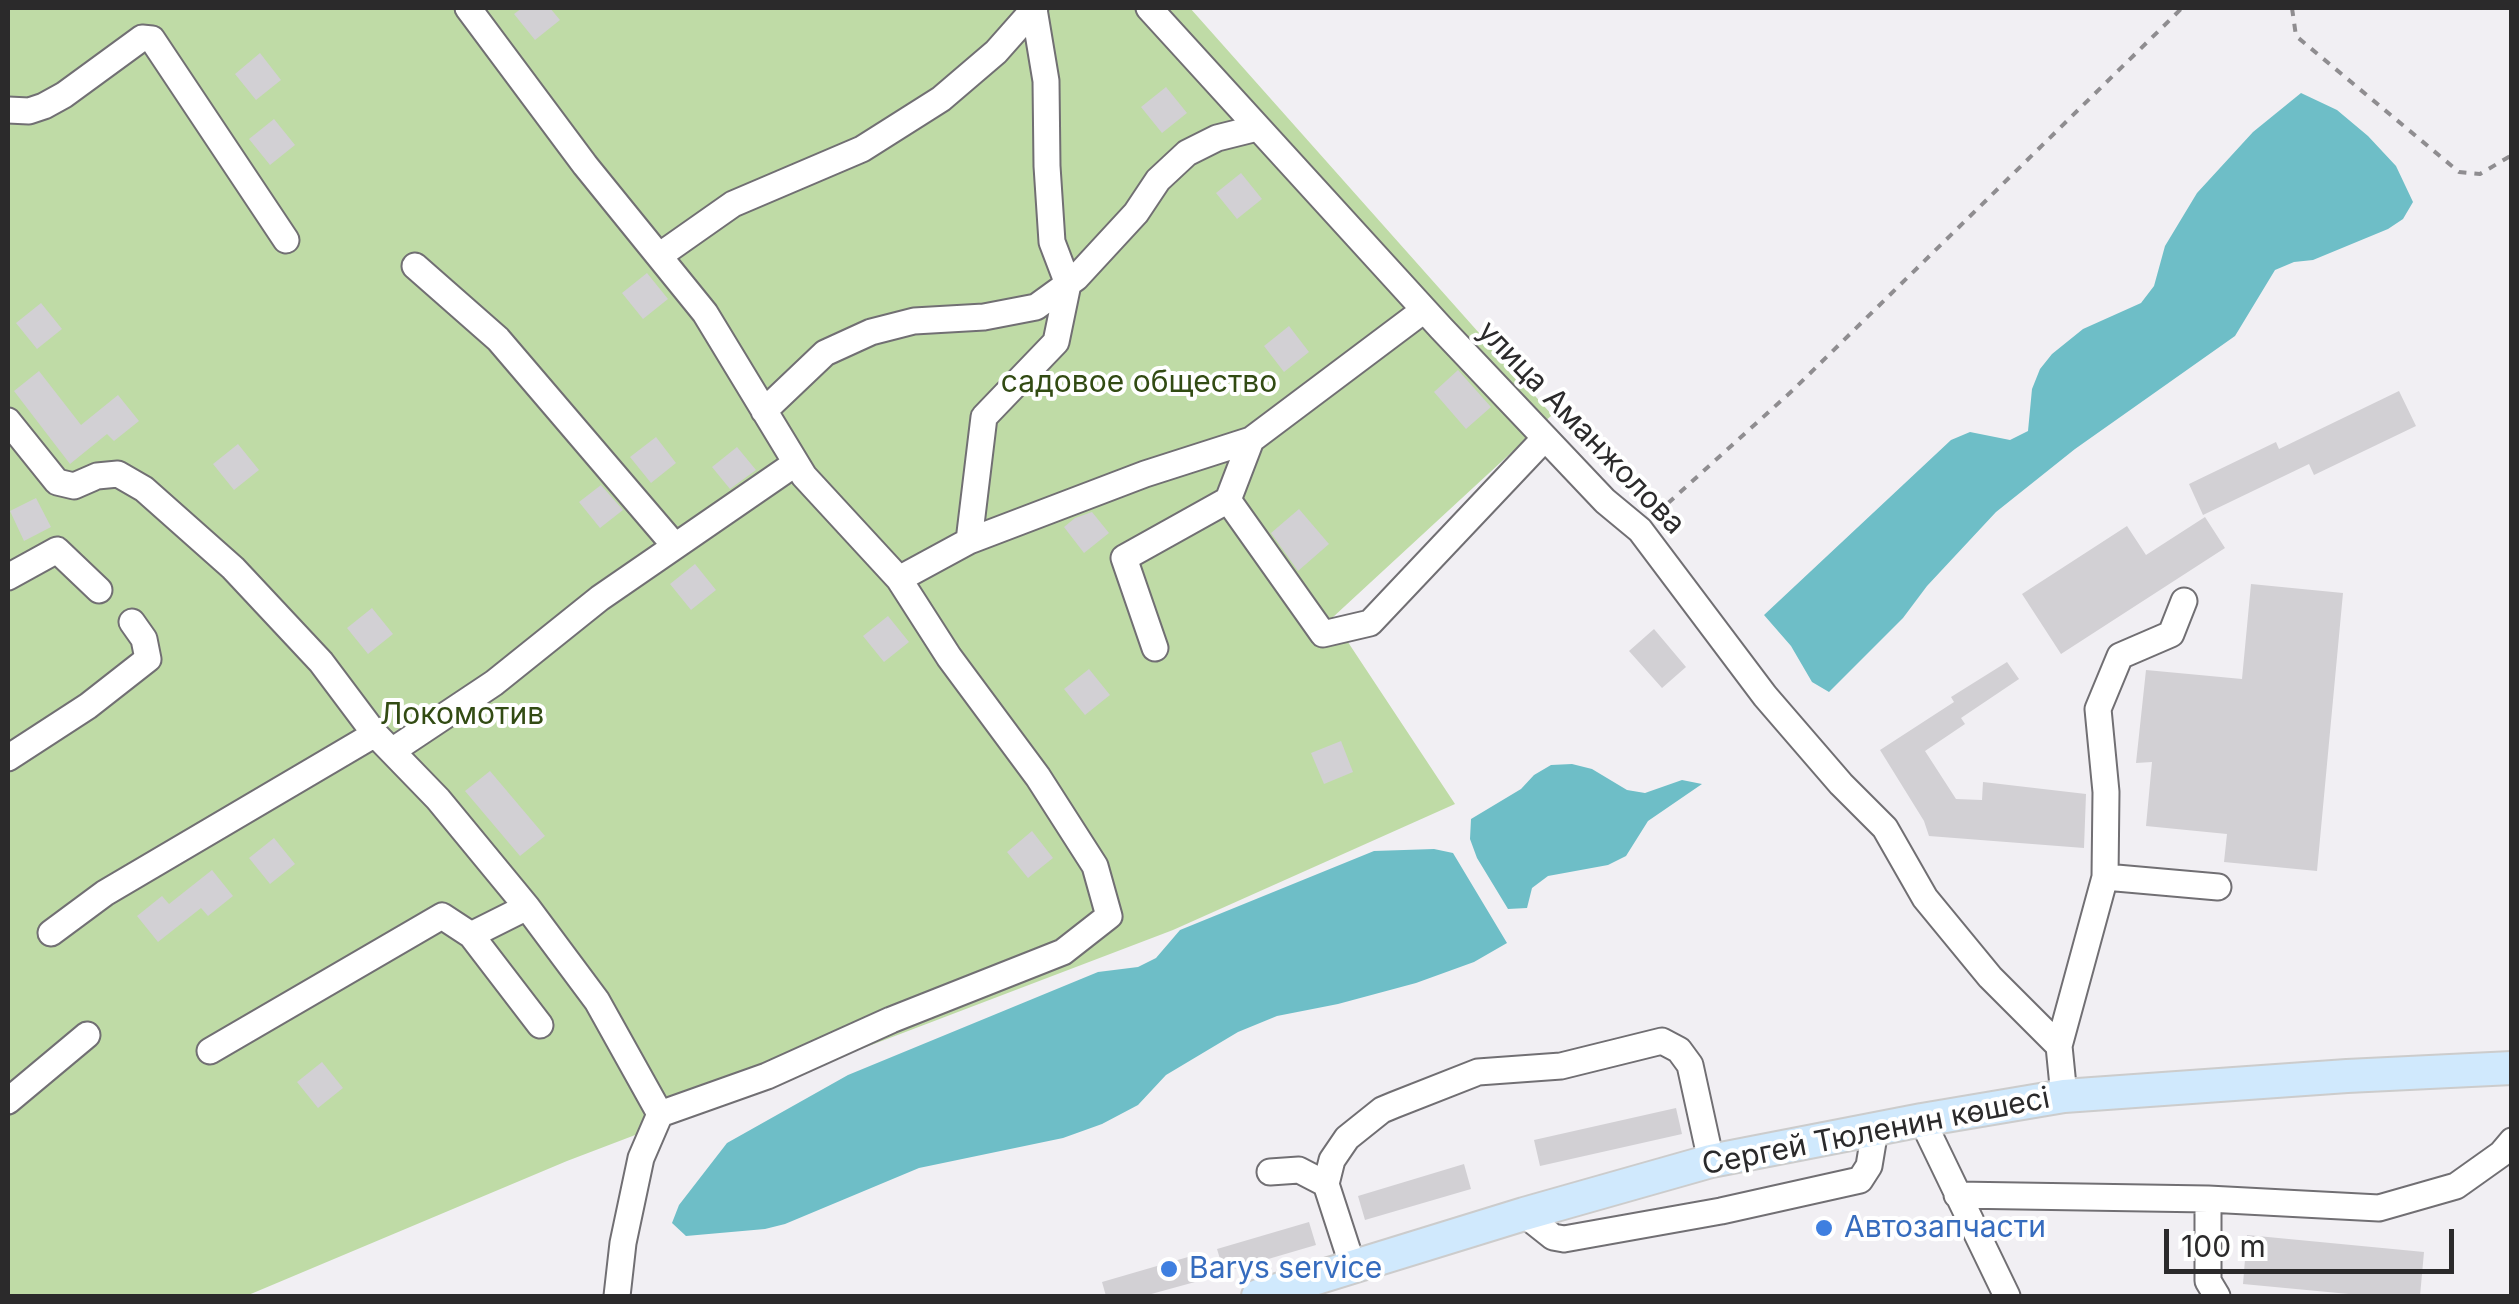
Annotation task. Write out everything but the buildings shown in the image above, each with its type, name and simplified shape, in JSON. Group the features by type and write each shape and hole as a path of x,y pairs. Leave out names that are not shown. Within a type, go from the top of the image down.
{"main road":[{"name":"Сергей Тюленин көшесі","path":"1258,1296 1335,1280 1524,1214 1711,1161 1922,1120 2064,1096 2512,1068"}],"street":[{"path":"468,8 585,165 705,313 804,476 899,579 949,657 1038,777 1095,866 1109,916 1064,952 891,1020 767,1076 660,1114 641,1158 623,1243 618,1296"},
{"path":"659,256 733,204 862,149 941,99 996,52 1035,8"},
{"path":"969,541 984,417 1056,342 1068,284 1052,242 1046,81 1035,8"},
{"name":"улица Аманжолова","path":"1149,8 1424,310 1605,501 1640,530 1765,696 1885,828 1926,898 1990,976 2059,1046"},
{"path":"8,110 29,112 44,106 142,38 152,39 286,240"},
{"path":"764,411 825,353 871,332 914,321 984,317 1036,307 1068,284 1136,212 1158,180 1187,153 1217,138 1256,128"},
{"path":"416,266 498,339 675,546"},
{"path":"899,579 969,541 1145,474 1252,440 1424,310"},
{"path":"8,421 57,482 74,486 97,476 118,474 144,489 233,568 321,662 384,742 438,798 527,907 597,1001 660,1114"},
{"path":"1228,500 1323,634 1370,623 1545,438"},
{"path":"1155,648 1124,558 1228,500 1252,440"},
{"path":"51,933 106,893 494,683 600,598 796,463"},
{"path":"8,577 58,550 99,590"},
{"path":"2064,1096 2059,1046 2106,877 2106,792 2098,709 2120,656 2171,634 2184,601"},
{"path":"8,758 88,706 148,660 144,640 132,622"},
{"path":"2106,877 2218,887"},
{"path":"471,935 527,907"},
{"path":"210,1051 442,916 471,935 540,1025"},
{"path":"8,1100 87,1035"},
{"path":"1335,1280 1326,1184 1332,1160 1347,1138 1394,1105 1478,1072 1562,1066 1662,1041 1679,1050 1690,1066 1711,1161"},
{"path":"1922,1120 2007,1296"},
{"path":"1524,1214 1553,1237 1564,1239 1860,1180 1869,1166 1874,1130"},
{"path":"1957,1195 2208,1199 2379,1208 2456,1186 2501,1154 2512,1141"},
{"path":"1270,1172 1299,1170 1326,1184"},
{"path":"2208,1199 2208,1282 2217,1296"}],"path":[{"path":"1640,530 1794,390 2182,8"},
{"path":"2292,8 2296,36 2459,172 2480,174 2512,155"}],"green space":[{"name":"Локомотив","path":"8,8 1190,8 1552,415 1332,618 1455,804 1173,930 567,1161 246,1296 8,1296"}],"water":[{"path":"2301,93 2337,110 2396,166 2413,202 2403,219 2313,260 2275,270 2235,336 2075,449 1996,512 1927,586 1903,618 1829,692 1812,682 1791,646 1764,615 1951,440 1970,432 2010,440 2028,431 2032,389 2052,354 2083,329 2141,303 2154,286 2165,246 2197,193 2253,132"},
{"path":"1572,764 1592,769 1627,790 1645,793 1682,780 1702,784 1648,821 1626,856 1608,865 1548,876 1532,888 1527,908 1508,909 1477,858 1470,839 1471,819 1521,789 1551,765"},
{"path":"1434,849 1453,853 1507,943 1474,962 1416,983 1277,1016 1238,1032 1166,1075 1138,1105 1063,1138 919,1168 765,1229 686,1236 672,1223 679,1205 727,1143 848,1075 1098,972 1138,967 1156,958 1180,930 1374,851"}],"place":[{"name":"Автозапчасти","path":"1824,1228"},
{"name":"Barys service","path":"1169,1269"}],"park label":[{"name":"садовое общество","path":"1139,383"}]}
